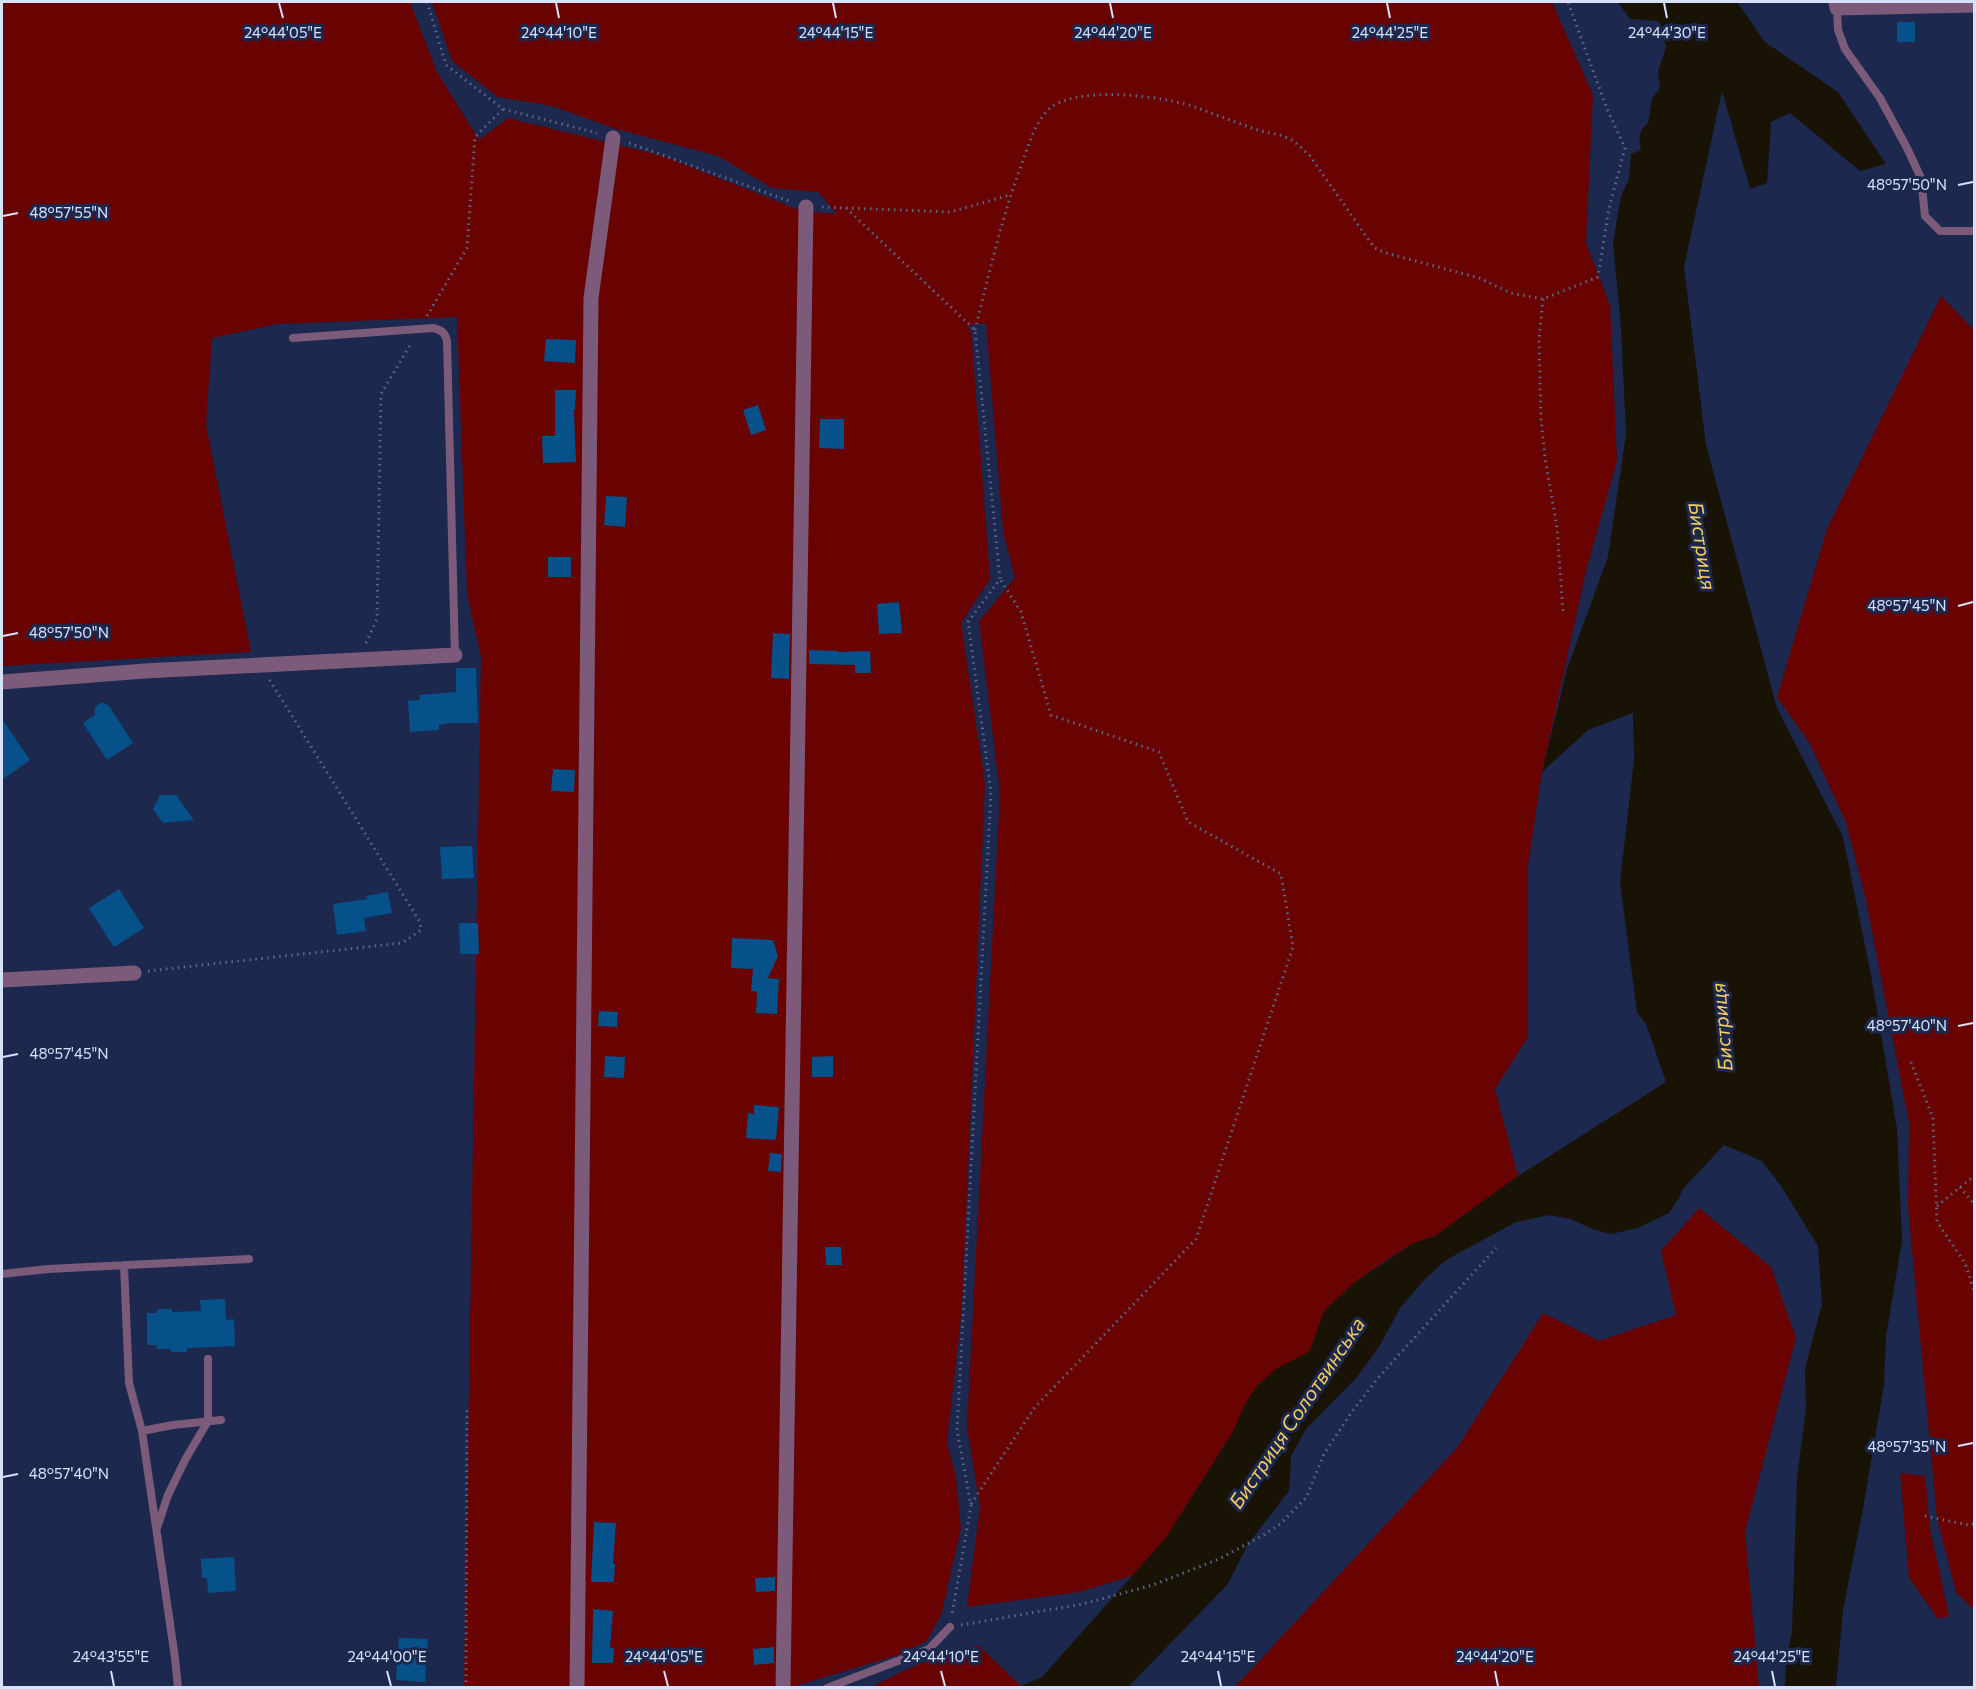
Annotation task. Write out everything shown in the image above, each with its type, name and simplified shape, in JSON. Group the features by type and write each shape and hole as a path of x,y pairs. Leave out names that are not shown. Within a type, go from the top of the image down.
{"street":[{"path":"1837,5 1974,5"},
{"path":"577,1688 591,298 613,138"},
{"path":"783,1688 806,207"},
{"path":"2,682 145,671 455,655"},
{"path":"2,980 134,973"}],"lane":[{"path":"1837,5 1838,30 1845,49 1880,98 1921,178 1925,216 1940,231 1974,231"},
{"path":"293,338 419,329 440,330 445,334 455,655"},
{"path":"2,1274 249,1259"},
{"path":"124,1265 129,1383 142,1431 178,1688"},
{"path":"157,1529 168,1495 208,1421 208,1359"},
{"path":"142,1431 221,1420"},
{"path":"827,1688 929,1649 950,1627"}],"path":[{"path":"427,2 446,64 502,109 613,138 806,207 950,213 1010,195"},
{"path":"970,1506 1035,1407 1196,1239 1293,947 1281,874 1188,822 1159,752 1051,715 1021,612 1000,579 975,330 1010,195 1033,133 1049,109 1059,102 1084,96 1110,94 1180,101 1261,131 1286,137 1298,145 1310,156 1376,248 1386,253 1479,278 1511,293 1543,298 1598,277 1609,208 1625,148 1607,109 1568,2"},
{"path":"357,660 377,619 381,394 467,248 475,137 502,109"},
{"path":"846,208 975,330"},
{"path":"1543,298 1539,340 1541,419 1557,527 1563,611"},
{"path":"1000,579 968,622 991,792 957,1430 970,1506 950,1627 1083,1604 1153,1585 1219,1559 1271,1530 1293,1513 1306,1498 1324,1454 1378,1378 1496,1248"},
{"path":"134,973 402,943 421,930 420,922 260,665"},
{"path":"1911,1062 1933,1118 1937,1222 1965,1263 1974,1290"},
{"path":"1936,1206 1974,1176"},
{"path":"1960,1187 1974,1204"},
{"path":"466,1410 466,1688"},
{"path":"1924,1516 1968,1525 1974,1524"}],"shaded area":[{"path":"2,2 410,2 437,72 479,140 508,118 663,156 802,211 837,214 818,192 772,188 718,156 616,129 552,106 498,97 452,61 432,2 1552,2 1593,95 1586,243 1610,305 1617,461 1586,571 1542,772 1528,865 1528,1037 1495,1089 1518,1176 1435,1236 1412,1244 1388,1259 1355,1282 1324,1311 1310,1351 1295,1360 1245,1404 1233,1432 1165,1539 1132,1576 1079,1592 967,1607 980,1507 967,1427 1000,793 979,621 1015,578 1003,531 986,323 967,326 971,331 990,579 961,623 985,784 962,1308 947,1442 956,1478 961,1528 942,1612 927,1641 898,1655 792,1687 464,1687 481,657 467,593 457,317 278,324 212,338 206,425 251,652 2,666"},
{"path":"1941,296 1974,330 1974,1610 1956,1592 1937,1519 1908,1207 1909,1123 1866,900 1846,822 1809,742 1777,697 1827,529"},
{"path":"1699,1208 1771,1267 1796,1338 1745,1532 1759,1687 1235,1687 1457,1448 1543,1313 1599,1341 1676,1315 1661,1251"},
{"path":"1900,1473 1925,1476 1930,1529 1949,1616 1938,1619 1909,1578"},
{"path":"979,1646 1021,1686 869,1688 918,1664"}],"water":[{"path":"1618,2 1737,2 1765,42 1838,92 1886,164 1860,171 1790,113 1771,122 1767,183 1750,189 1722,91 1684,267 1706,445 1777,708 1843,837 1871,975 1897,1128 1902,1241 1886,1337 1884,1385 1843,1610 1836,1687 1785,1687 1786,1662 1792,1631 1797,1479 1806,1408 1805,1369 1822,1304 1818,1246 1781,1186 1762,1161 1724,1145 1682,1190 1669,1213 1638,1228 1611,1234 1592,1229 1571,1219 1549,1215 1516,1222 1446,1260 1424,1280 1400,1308 1379,1347 1357,1377 1306,1429 1291,1456 1289,1491 1248,1544 1228,1584 1127,1688 1019,1687 1042,1677 1165,1539 1233,1432 1245,1404 1258,1385 1276,1369 1310,1351 1324,1311 1355,1282 1412,1244 1435,1236 1518,1176 1666,1082 1646,1024 1637,1012 1620,882 1634,760 1633,713 1588,730 1542,772 1567,669 1608,557 1626,434 1621,328 1613,243 1621,196 1629,179 1631,154 1641,150 1640,135 1648,123 1652,99 1660,88 1658,72 1666,47 1659,21 1630,19"}],"building":[{"path":"1897,22 1915,22 1915,42 1897,42"},
{"path":"546,339 576,340 575,363 544,361"},
{"path":"555,390 576,390 574,410 576,462 543,463 542,436 555,436"},
{"path":"758,405 766,430 751,435 743,410"},
{"path":"820,419 844,419 844,449 819,448"},
{"path":"606,496 627,497 625,527 604,525"},
{"path":"548,557 571,557 571,577 548,577"},
{"path":"899,602 902,633 879,634 877,604"},
{"path":"773,633 790,634 789,679 771,678"},
{"path":"809,650 870,651 871,673 855,673 855,665 809,664"},
{"path":"456,668 476,668 478,723 452,723 439,725 439,730 410,732 408,701 420,700 419,695 456,692"},
{"path":"102,702 109,706 133,743 107,760 83,723 95,715 95,707"},
{"path":"2,719 30,760 2,780"},
{"path":"553,769 575,770 574,792 551,791"},
{"path":"160,795 176,795 194,820 163,823 153,809"},
{"path":"472,846 474,878 442,879 440,847"},
{"path":"119,889 144,928 114,947 89,908"},
{"path":"388,892 392,913 364,918 366,931 337,935 333,904 367,899 366,896"},
{"path":"459,923 478,923 479,954 460,954"},
{"path":"732,938 773,940 778,956 768,978 779,979 777,1014 756,1013 757,992 751,991 753,969 731,968"},
{"path":"599,1011 618,1012 617,1027 598,1026"},
{"path":"605,1056 625,1057 624,1078 604,1077"},
{"path":"833,1056 833,1077 812,1077 812,1057"},
{"path":"754,1105 779,1107 776,1140 746,1138 748,1113 754,1114"},
{"path":"770,1153 782,1154 781,1172 768,1171"},
{"path":"825,1247 841,1247 842,1265 826,1265"},
{"path":"225,1299 226,1320 234,1319 235,1346 187,1348 187,1352 171,1352 171,1349 157,1349 157,1345 147,1345 147,1313 157,1313 158,1309 172,1309 172,1312 201,1311 200,1300"},
{"path":"594,1522 616,1523 614,1582 591,1582"},
{"path":"234,1557 236,1591 208,1593 207,1578 202,1578 201,1559"},
{"path":"775,1577 775,1591 756,1592 755,1578"},
{"path":"593,1609 613,1611 610,1648 614,1648 613,1663 592,1663"},
{"path":"399,1638 428,1639 425,1682 396,1680"},
{"path":"774,1647 774,1663 754,1665 753,1649"}],"water label":[{"name":"Бистриця","path":"1702,546"},
{"name":"Бистриця","path":"1722,1027"},
{"name":"Бистриця Солотвинська","path":"1297,1413"}]}
